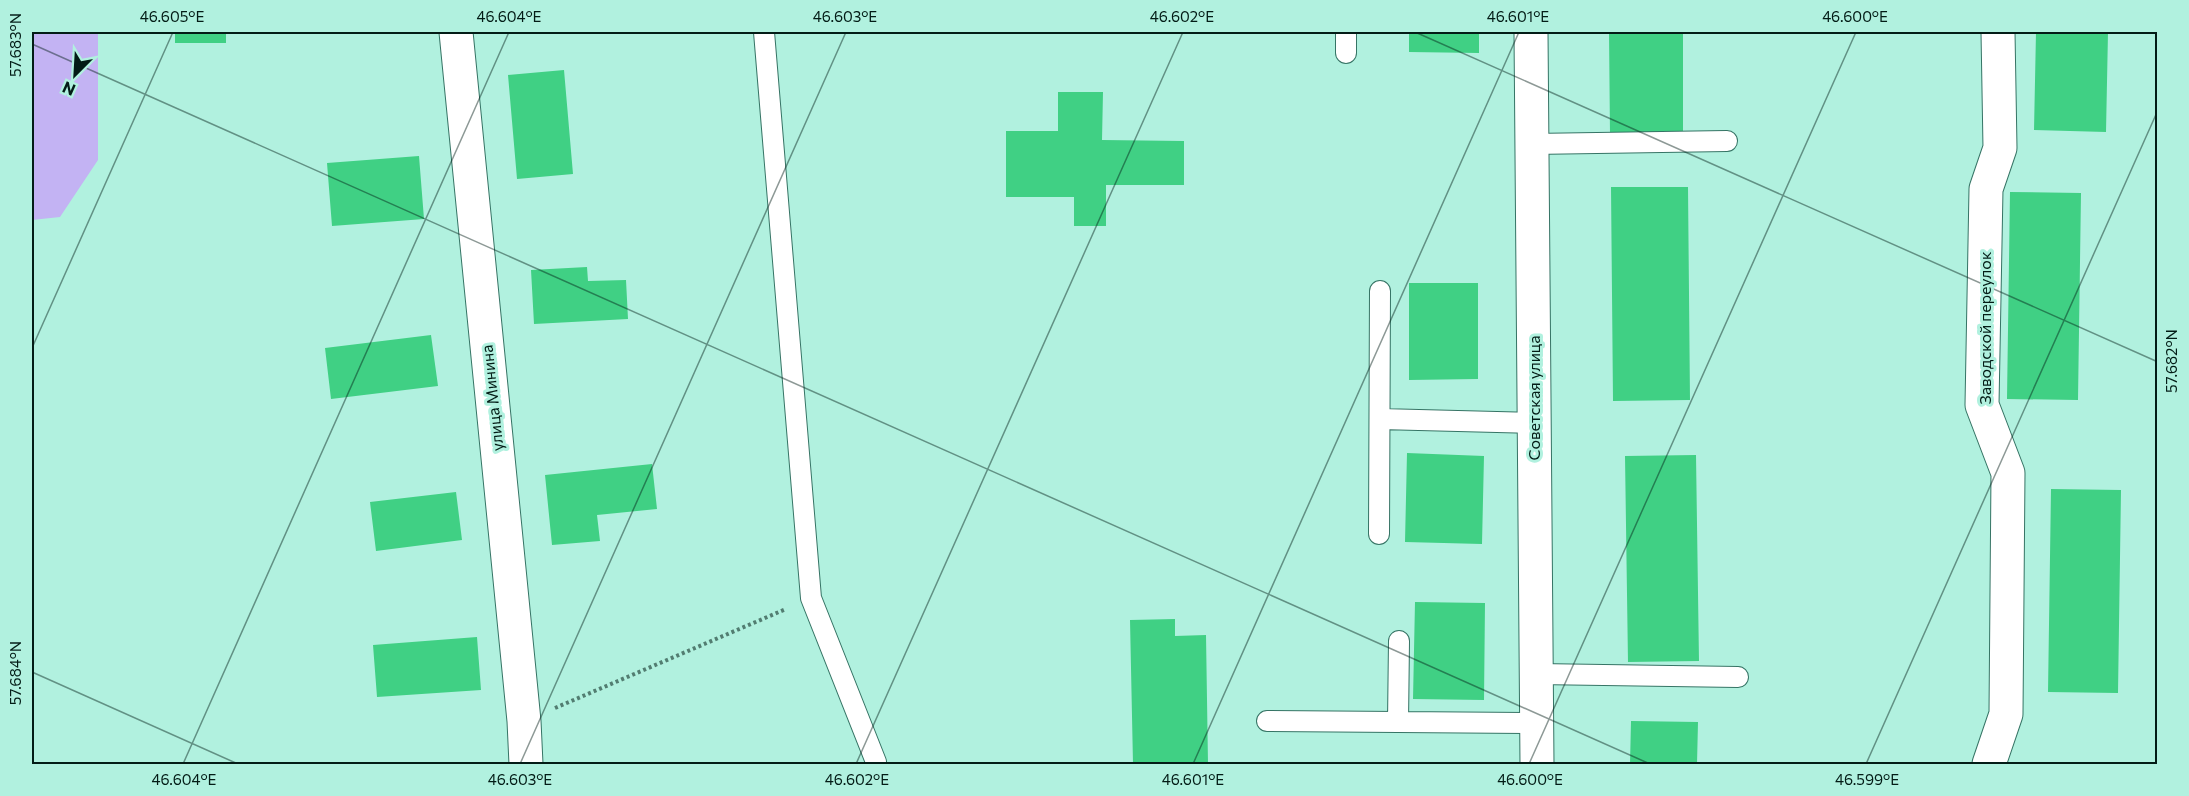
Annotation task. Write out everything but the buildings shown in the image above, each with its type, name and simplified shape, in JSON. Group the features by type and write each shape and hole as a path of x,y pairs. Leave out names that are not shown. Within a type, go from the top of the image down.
{"street":[{"name":"улица Минина","path":"456,32 524,721 526,765"},
{"name":"Советская улица","path":"1531,32 1538,765"},
{"name":"Заводской переулок","path":"1989,765 2006,714 2008,473 1982,405 1986,189 2000,148 1998,32"}],"lane":[{"path":"764,32 811,598 876,762"},
{"path":"1346,32 1346,53"},
{"path":"1532,144 1727,141"},
{"path":"1379,534 1380,291"},
{"path":"1380,419 1534,423"},
{"path":"1398,722 1399,641"},
{"path":"1537,674 1738,677"},
{"path":"1267,722 1537,723"}],"path":[{"path":"524,721 811,598"}],"shaded area":[{"path":"32,32 98,32 98,160 60,217 32,220"}]}
